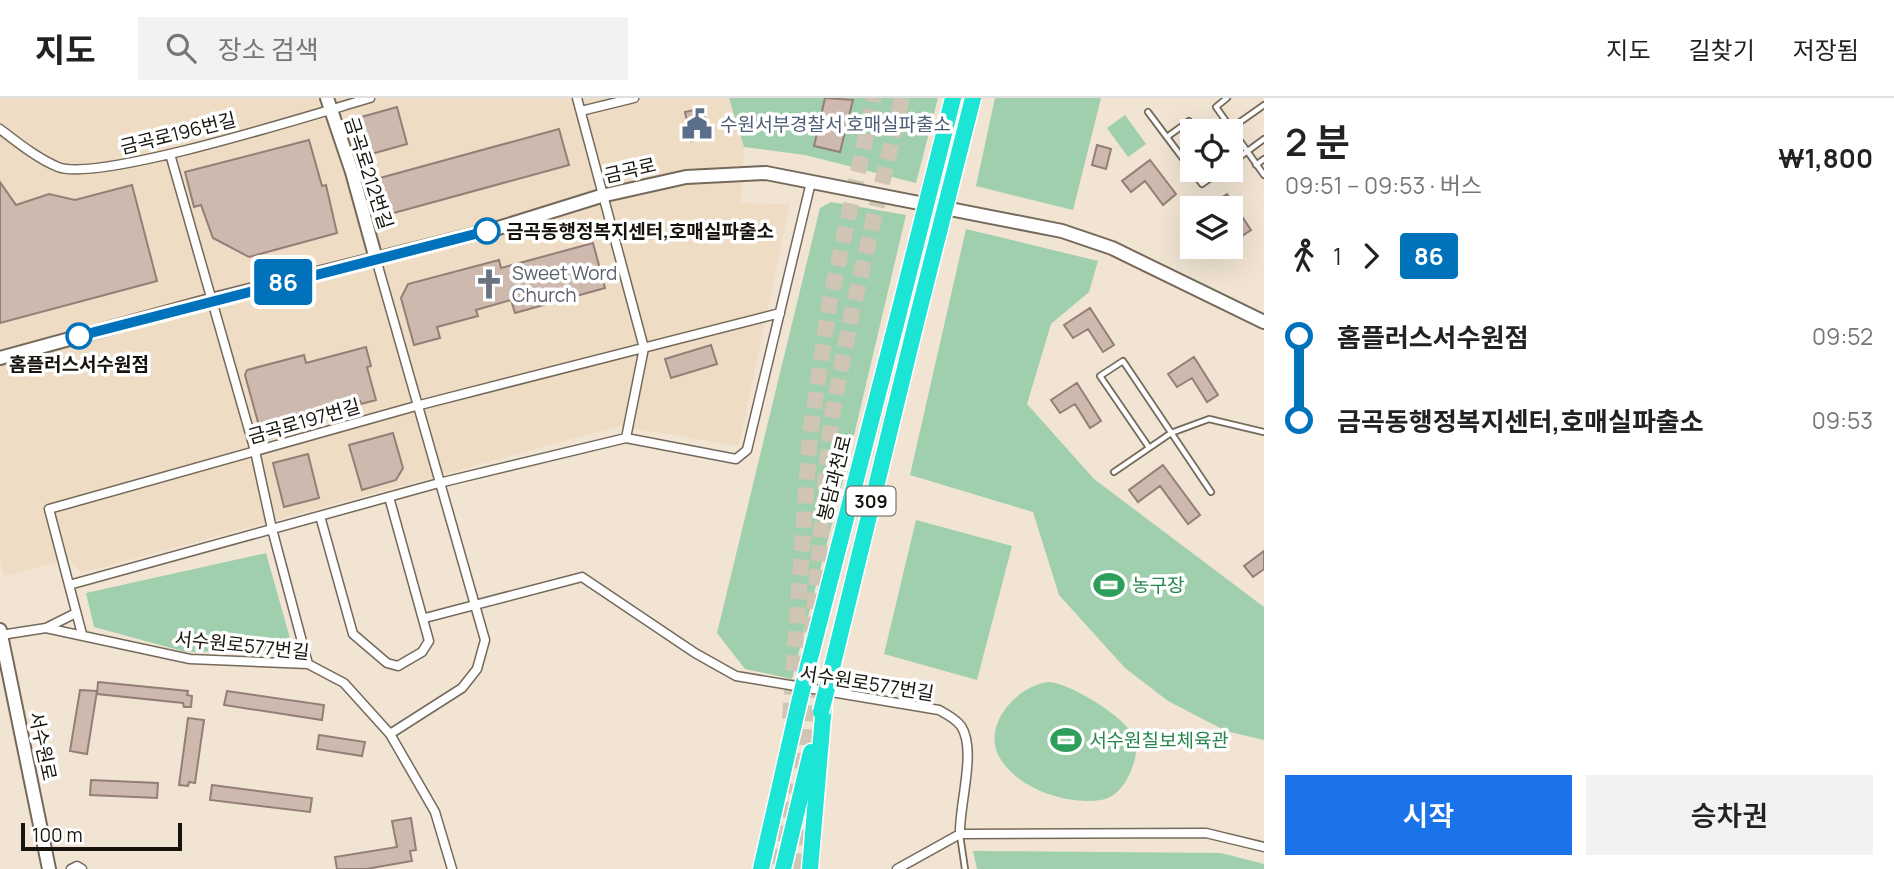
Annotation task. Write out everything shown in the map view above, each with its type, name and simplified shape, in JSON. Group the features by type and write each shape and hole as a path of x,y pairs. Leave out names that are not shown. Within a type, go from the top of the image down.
{"highway":[{"name":"봉담과천로","path":"761,869 808,666 953,98"},
{"name":"309","path":"783,869 973,98"},
{"path":"810,869 822,708"}],"main road":[{"name":"금곡로212번길","path":"328,104 352,172 376,259"},
{"name":"금곡로","path":"0,358 212,300 495,229 601,196 686,177 765,173 1062,231 1112,248 1264,322"},
{"name":"서수원로","path":"1,633 49,869"}],"street":[{"name":"금곡로196번길","path":"0,129 60,168 93,170 170,154 328,104 370,98"},
{"path":"577,98 601,196 644,348 626,438"},
{"path":"580,111 634,98"},
{"path":"170,154 255,450 272,529 308,664"},
{"path":"69,585 439,483 626,438 736,459 743,457 811,182"},
{"path":"376,259 485,640 477,669 462,688 390,734"},
{"name":"금곡로197번길","path":"82,634 50,509 416,406 780,313"},
{"path":"320,516 353,634 387,663 398,666 422,652 429,641 425,618 389,497"},
{"name":"서수원로577번길","path":"425,618 582,578 695,653 736,676 939,710 956,719 962,728 968,748 960,834"},
{"path":"46,628 76,613"},
{"name":"서수원로577번길","path":"1,633 46,628 190,659 308,664 344,683 390,734 435,812 452,869"},
{"path":"897,869 960,834 1206,833 1264,847"},
{"path":"71,869 77,866 82,869"}],"lane":[{"path":"1224,119 1216,107 1227,98"},
{"path":"1243,120 1264,105"},
{"path":"1148,112 1180,154"},
{"path":"1167,137 1180,128"},
{"path":"1243,154 1264,139"},
{"path":"1243,146 1264,175"},
{"path":"1256,165 1264,159"},
{"path":"1148,446 1100,376 1123,361 1212,492"},
{"path":"1114,472 1148,446 1171,433 1209,419 1264,432"},
{"path":"960,834 965,869"}],"shaded area":[{"path":"0,98 729,98 744,147 741,203 790,204 739,446 620,426 82,573 69,559 4,576 0,559"}],"green space":[{"path":"729,98 938,98 916,183 805,155 744,147"},
{"path":"995,98 1101,98 1073,210 976,186"},
{"path":"1125,115 1146,144 1128,157 1107,128"},
{"path":"831,202 906,215 847,465 792,679 745,669 717,633 820,208"},
{"path":"966,229 1098,261 1089,292 1051,324 1027,404 1094,479 1264,607 1264,740 1226,731 1168,701 1125,668 1059,595 1033,512 910,475"},
{"path":"916,520 1012,546 977,680 884,654"},
{"path":"266,553 291,642 284,650 186,652 94,627 86,593"},
{"name":"서수원칠보체육관","path":"1049,682 1071,689 1098,703 1131,732 1136,745 1133,767 1124,784 1109,797 1088,801 1046,793 1020,780 1001,760 995,747 995,734 1005,710 1025,691"},
{"path":"973,851 1221,853 1264,864 1264,869 977,869"}],"building":[{"path":"825,98 853,100 840,152 814,146"},
{"path":"397,107 407,144 357,158 347,121"},
{"name":"수원서부경찰서 호매실파출소","path":"703,108 709,137 691,141 685,112"},
{"path":"559,129 569,165 379,217 369,181"},
{"path":"309,140 322,186 326,185 337,233 249,257 213,238 201,205 194,207 185,172"},
{"path":"1097,145 1111,149 1106,169 1092,165"},
{"path":"1150,160 1176,194 1163,205 1145,181 1131,192 1122,181"},
{"path":"0,182 16,205 49,194 75,200 132,185 157,281 0,323"},
{"path":"1243,218 1251,230 1243,235"},
{"path":"593,243 605,288 515,313 511,300 476,310 478,316 437,327 440,338 414,345 401,298 408,284 499,260 501,268"},
{"path":"1090,308 1114,345 1103,352 1088,329 1073,338 1064,325"},
{"path":"711,345 717,364 671,378 665,359"},
{"path":"366,347 371,366 367,367 376,400 361,404 360,401 265,429 259,426 245,375 247,370 304,355 306,363"},
{"path":"1194,357 1218,395 1207,402 1192,378 1177,387 1168,374"},
{"path":"1077,383 1101,421 1090,428 1075,404 1060,413 1051,400"},
{"path":"393,433 403,468 396,480 362,490 349,445"},
{"path":"308,454 319,498 284,507 273,463"},
{"path":"1163,465 1200,515 1188,524 1160,486 1138,502 1129,490"},
{"path":"1264,551 1264,569 1253,577 1244,566"},
{"path":"98,682 188,691 187,695 192,696 191,707 184,707 183,703 97,694"},
{"path":"80,690 97,691 87,754 70,751"},
{"path":"227,691 324,705 322,720 224,705"},
{"path":"188,718 204,720 195,783 189,782 188,786 179,785"},
{"path":"319,735 365,742 362,756 317,749"},
{"path":"91,780 158,783 157,798 90,795"},
{"path":"212,785 312,798 310,812 210,800"},
{"path":"411,818 416,850 410,851 412,861 366,869 337,869 335,857 397,847 392,821"}],"tunnel":[{"path":"790,719 810,435 829,306 874,98"},
{"path":"812,633 831,420 852,312 902,98"},
{"path":"802,769 809,683"},
{"path":"779,865 786,783"},
{"path":"795,869 798,826"}],"bus line":[{"name":"86","path":"79,336 487,231"}],"place":[{"name":"수원서부경찰서 호매실파출소","path":"697,124"},
{"name":"금곡동행정복지센터,호매실파출소","path":"487,231"},
{"name":"Sweet Word Church","path":"489,284"},
{"name":"홈플러스서수원점","path":"79,336"},
{"name":"농구장","path":"1109,585"},
{"name":"서수원칠보체육관","path":"1066,740"}]}
